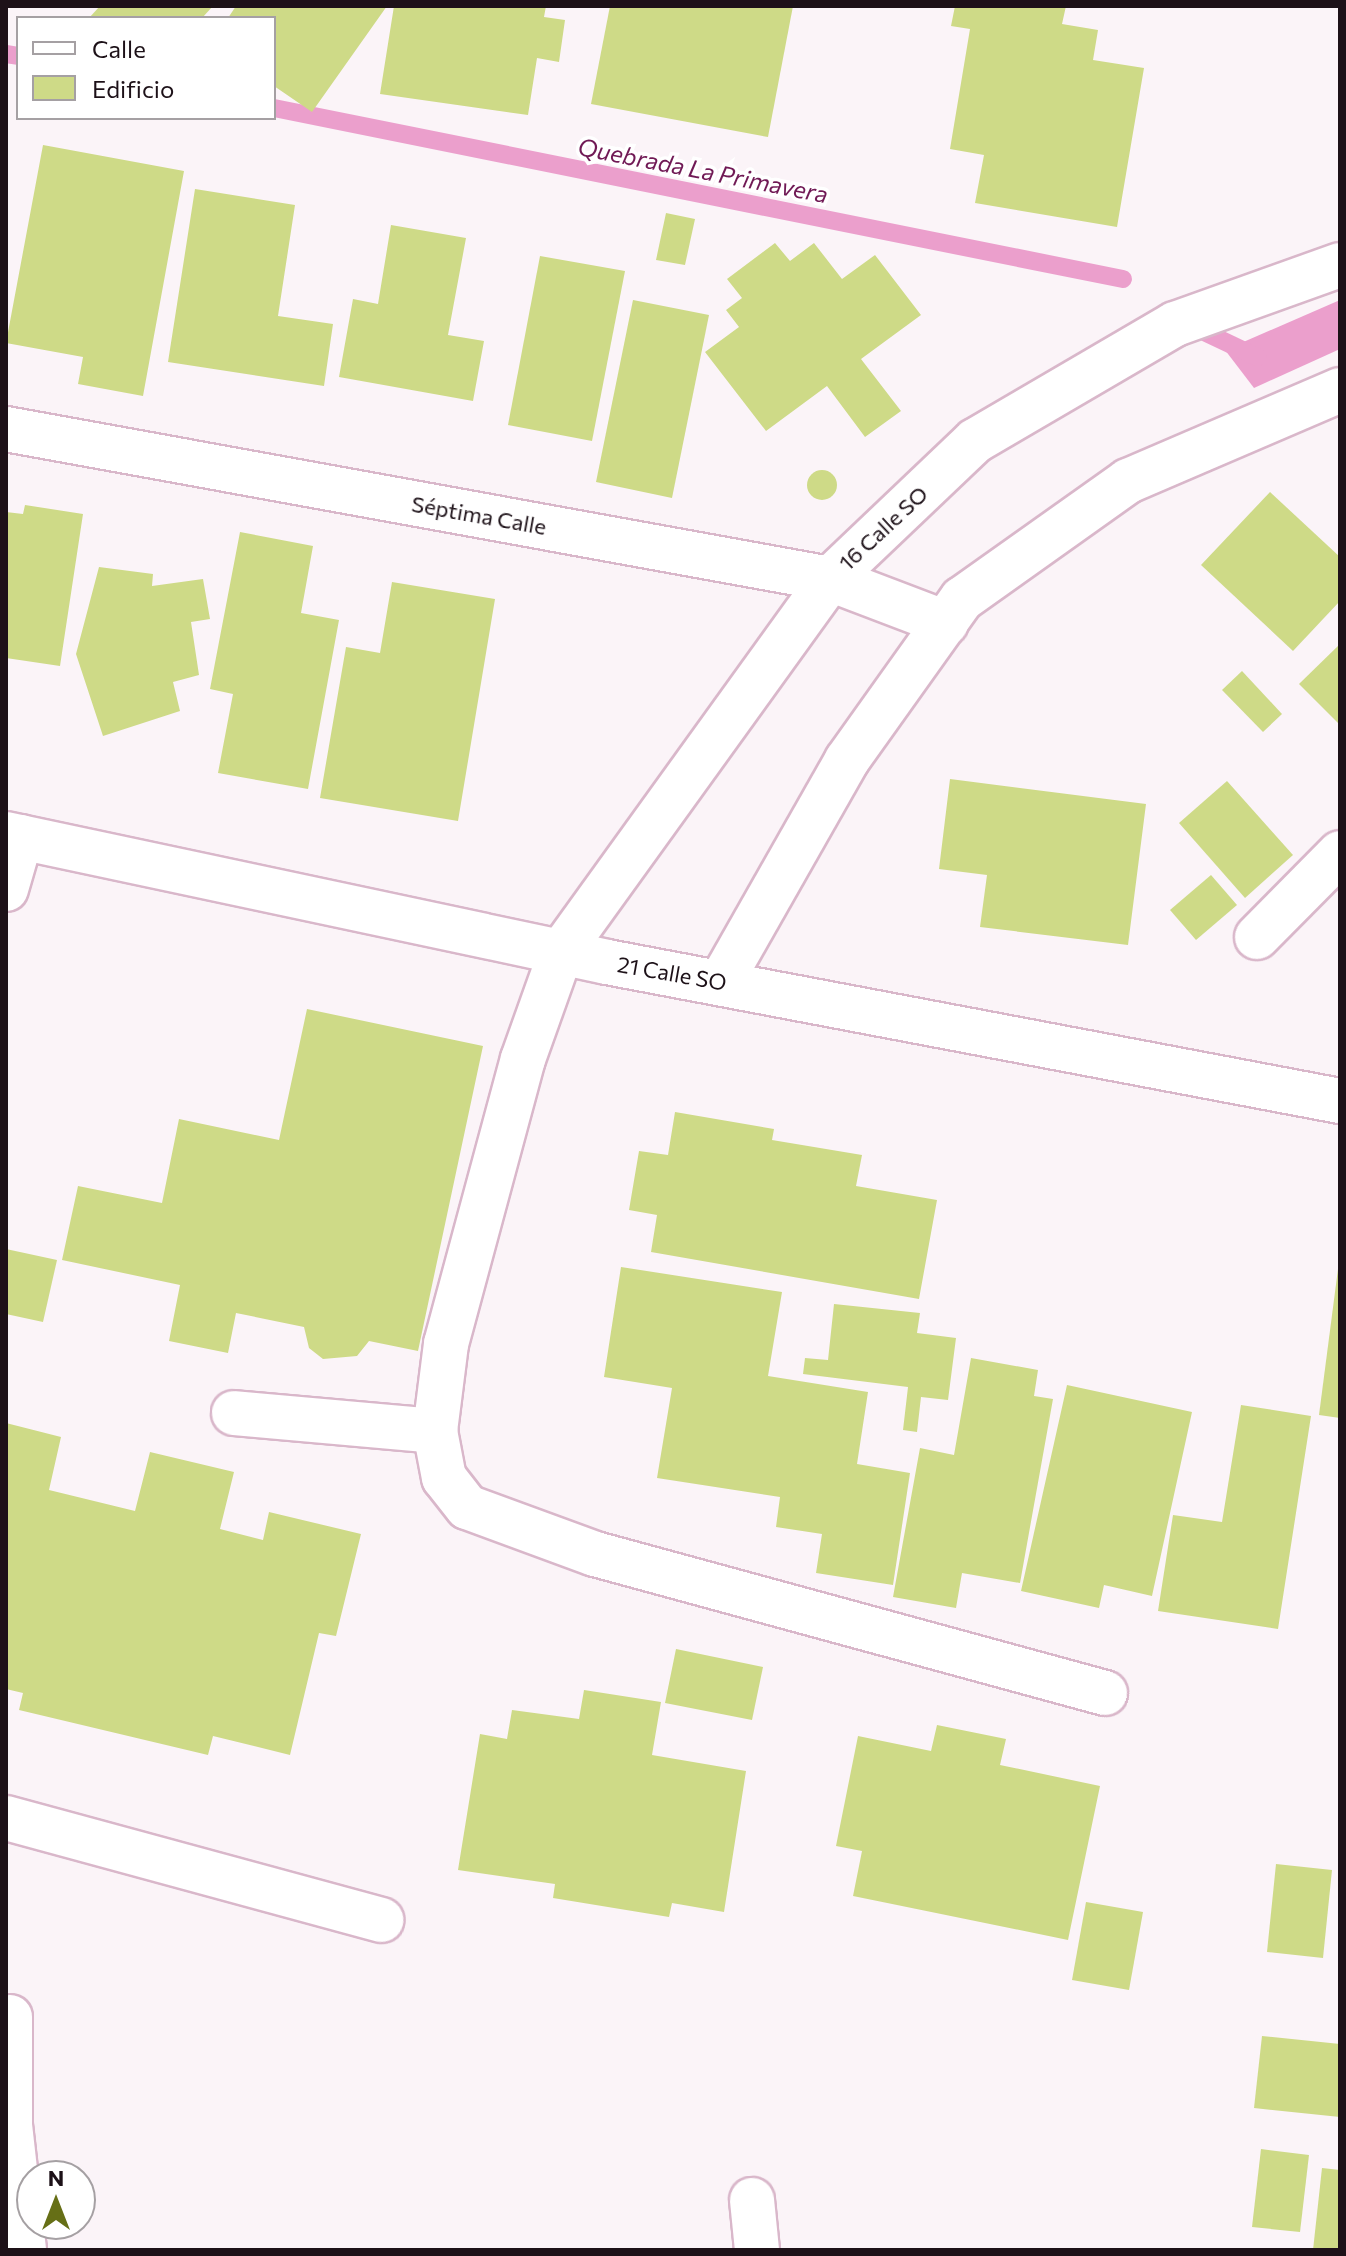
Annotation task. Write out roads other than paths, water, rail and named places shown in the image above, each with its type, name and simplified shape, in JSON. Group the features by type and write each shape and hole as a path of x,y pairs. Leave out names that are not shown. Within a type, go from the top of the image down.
{"street":[{"name":"16 Calle SO","path":"1105,1693 595,1554 467,1507 444,1478 435,1431 450,1329 523,1059 561,952 830,579 975,441 1175,324 1340,265"},
{"path":"721,982 847,760 962,599 1128,481 1340,390"},
{"name":"Séptima Calle","path":"6,429 830,579 946,623"},
{"path":"6,889 14,836"},
{"name":"21 Calle SO","path":"14,836 561,952 1340,1101"},
{"path":"1257,937 1340,853"},
{"path":"234,1413 435,1431"},
{"path":"6,1818 381,1920"},
{"path":"10,2017 10,2125 24,2250"},
{"path":"752,2200 757,2250"}],"waterway":[{"name":"Quebrada La Primavera","path":"6,54 16,56"},
{"name":"Quebrada La Primavera","path":"276,108 1123,279"},
{"name":"Quebrada La Primavera","path":"1196,328 1257,357"}]}
